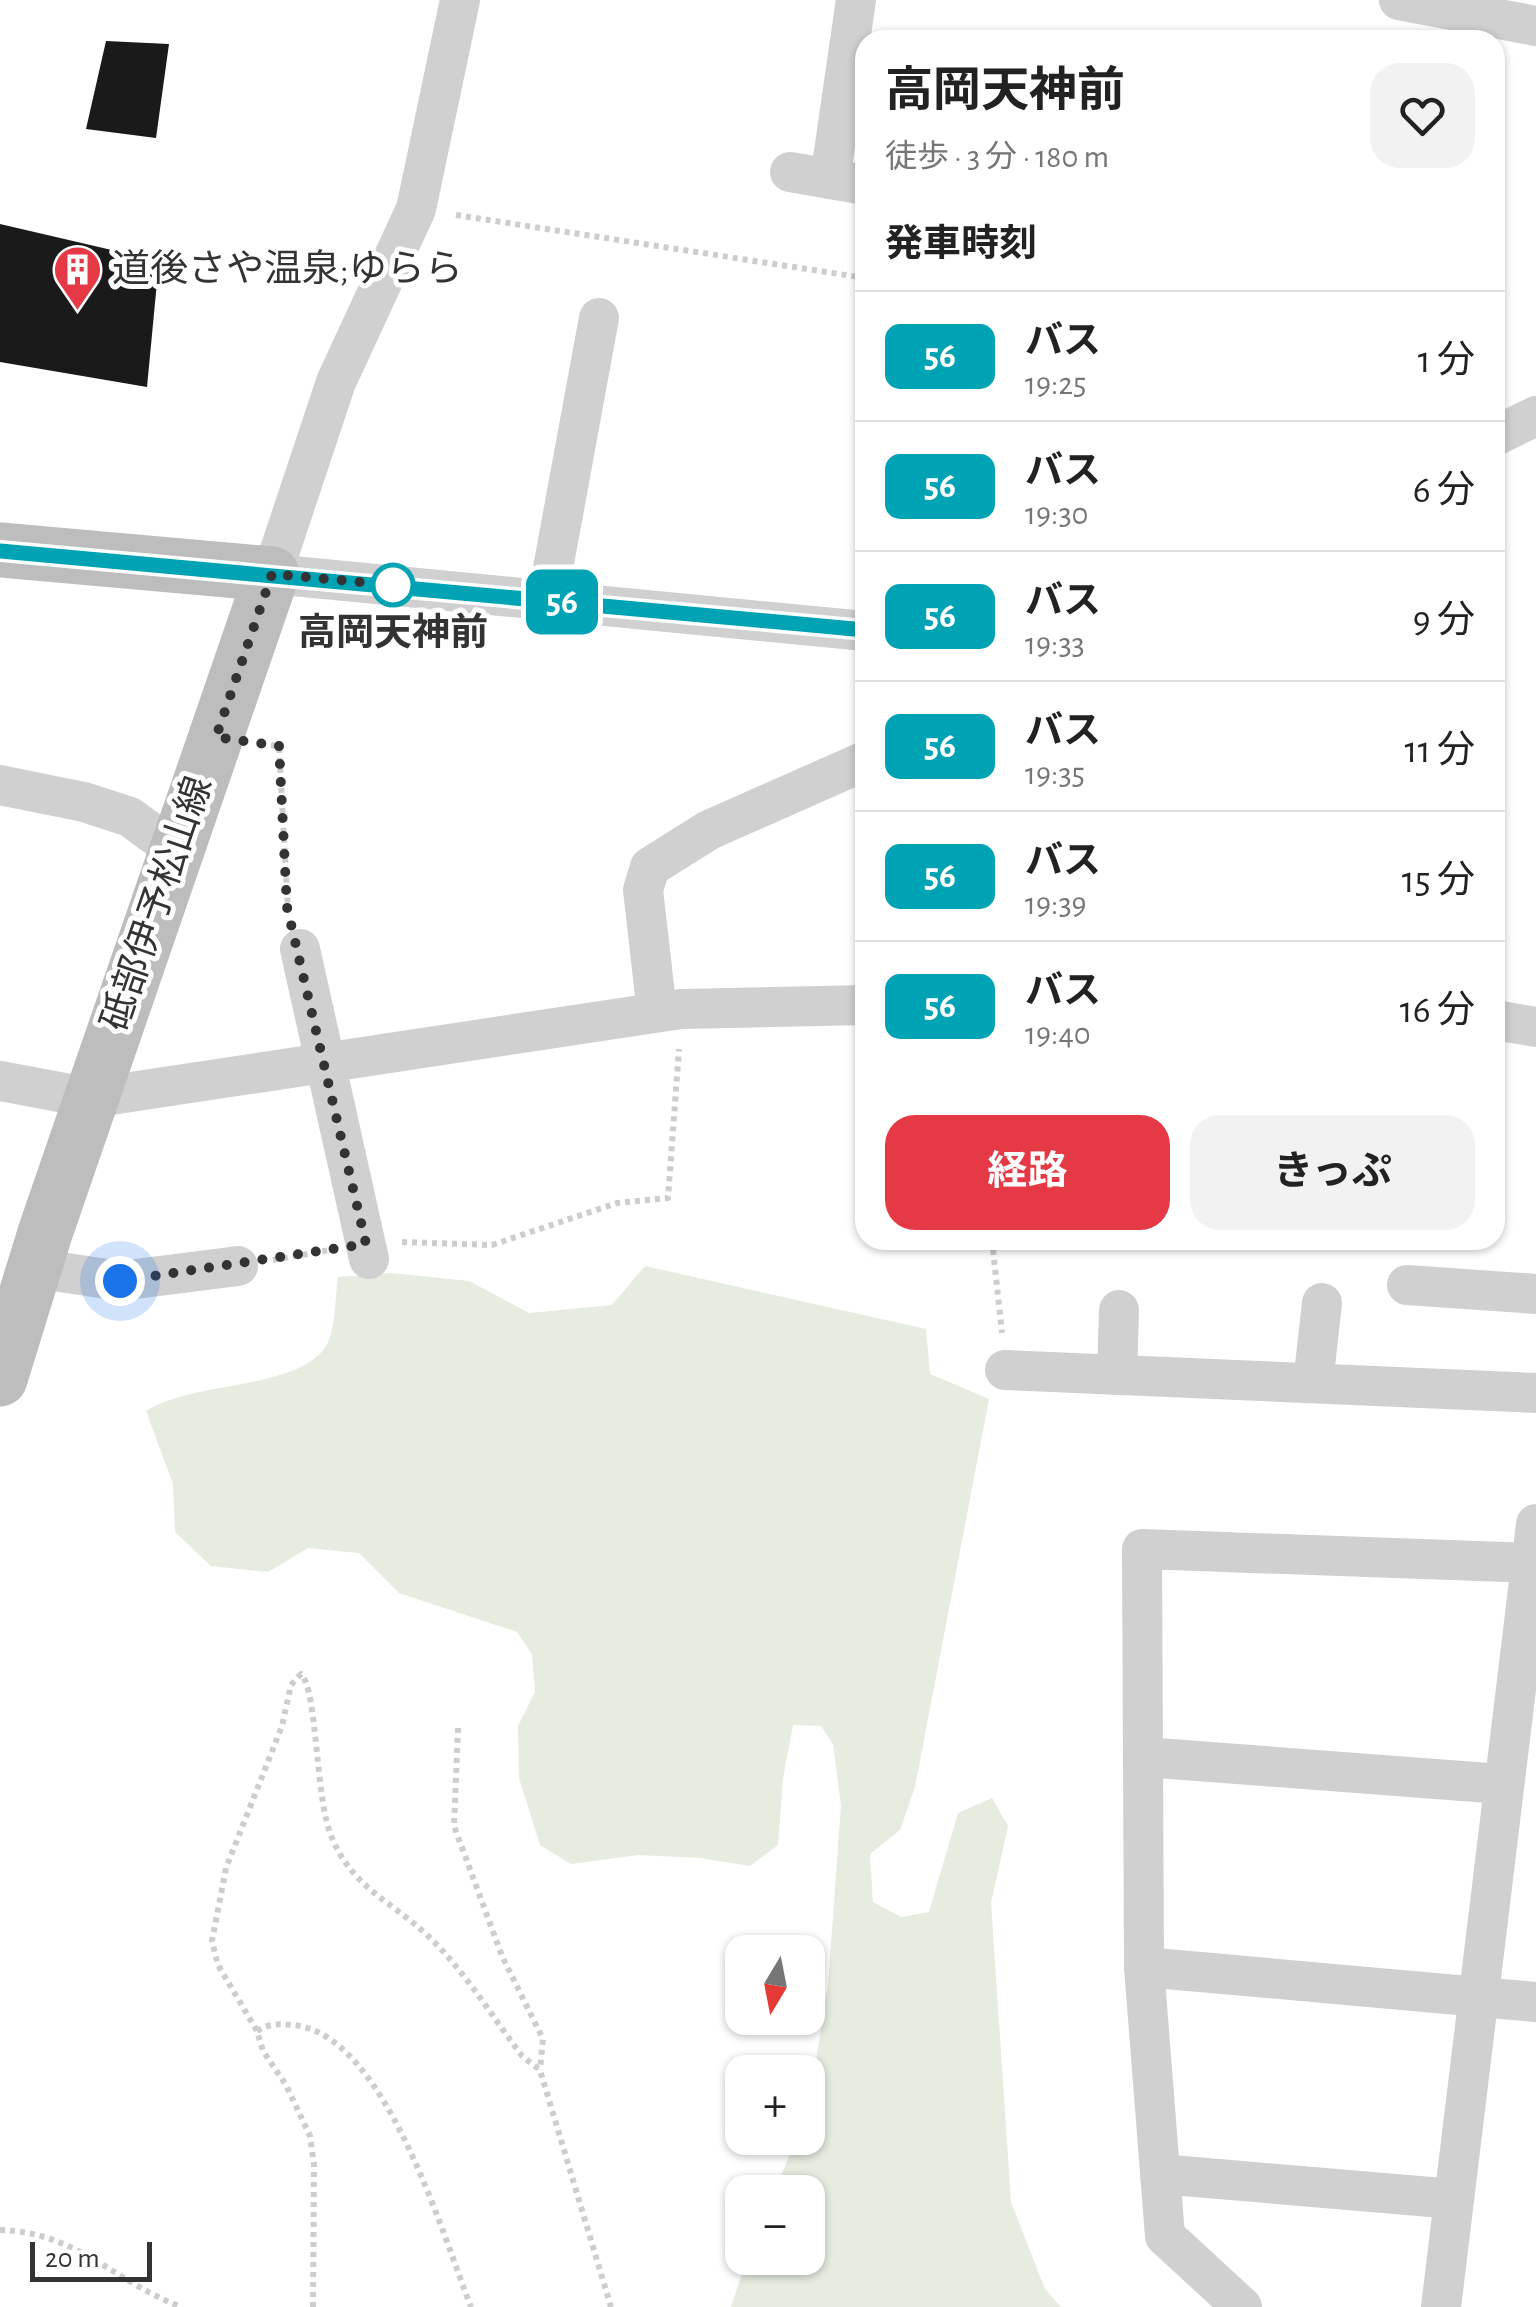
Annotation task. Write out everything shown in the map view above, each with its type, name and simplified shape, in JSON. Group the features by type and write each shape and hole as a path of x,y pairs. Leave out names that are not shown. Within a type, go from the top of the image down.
{"main road":[{"path":"0,550 272,574"},
{"name":"砥部伊予松山線","path":"0,1379 91,1098 272,574"}],"street":[{"path":"460,0 416,209 336,382 272,574 855,629"},
{"path":"790,172 848,182 856,0"},
{"path":"1400,0 1536,26"},
{"path":"547,601 599,318"},
{"path":"1505,431 1536,416"},
{"path":"669,1011 643,890 650,868 709,830 855,765"},
{"path":"0,785 84,802 130,817 176,851"},
{"path":"300,949 367,1252"},
{"path":"0,1081 91,1098 669,1011 855,1005"},
{"path":"1505,1022 1536,1027"},
{"path":"34,1268 120,1281 238,1266"},
{"path":"1407,1286 1536,1294"},
{"path":"1313,1383 1322,1303"},
{"path":"1117,1375 1119,1310"},
{"path":"1005,1370 1536,1393"},
{"path":"1242,2307 1165,2236 1144,1967 1142,1549 1534,1544 1523,1720 1502,1784 1442,2307"},
{"path":"1144,1757 1502,1784"},
{"path":"1144,1967 1536,2002"},
{"path":"1160,2174 1454,2198"}],"path":[{"path":"416,209 855,276"},
{"path":"216,737 279,746 287,907 300,949"},
{"path":"238,1266 367,1252 423,1240 492,1245 616,1203 668,1198 669,1011"},
{"path":"993,1250 1005,1370"},
{"path":"313,2307 314,2165 310,2136 263,2051 258,2031 218,1966 214,1927 226,1868 282,1726 291,1685 301,1674 312,1692 323,1812 348,1866 373,1897 426,1934 522,2056 540,2070"},
{"path":"458,1728 454,1826 502,1956 543,2039 540,2070 611,2307"},
{"path":"258,2031 278,2024 321,2032 346,2047 366,2069 418,2169 470,2307"},
{"path":"0,2230 48,2236 80,2248 138,2290 182,2307"}],"shaded area":[{"path":"645,1266 926,1329 930,1374 989,1399 915,1787 900,1830 870,1854 873,1902 901,1917 929,1912 958,1813 992,1798 1008,1826 991,1903 1011,2202 1045,2289 1061,2307 731,2307 741,2275 825,2275 825,2175 781,2175 790,2155 825,2155 825,2055 817,2055 820,2035 825,2035 841,1805 833,1744 821,1726 793,1725 783,1778 778,1845 750,1866 700,1858 638,1855 571,1864 540,1845 519,1778 518,1726 535,1692 532,1654 517,1632 399,1593 359,1553 308,1548 268,1572 211,1566 175,1532 173,1484 146,1411 190,1394 269,1378 312,1360 329,1340 338,1277 392,1273 469,1281 529,1313 612,1305"}],"building":[{"path":"106,41 169,44 156,138 86,129"},
{"name":"道後さや温泉;ゆらら","path":"0,224 159,261 147,387 0,362"}],"bus line":[{"name":"56","path":"0,551 855,629"}],"place":[{"name":"道後さや温泉;ゆらら","path":"77,312"},
{"name":"高岡天神前","path":"393,585"}],"route":[{"path":"120,1281 366,1244 300,949 287,907 279,746 216,737 272,574 393,585"}]}
